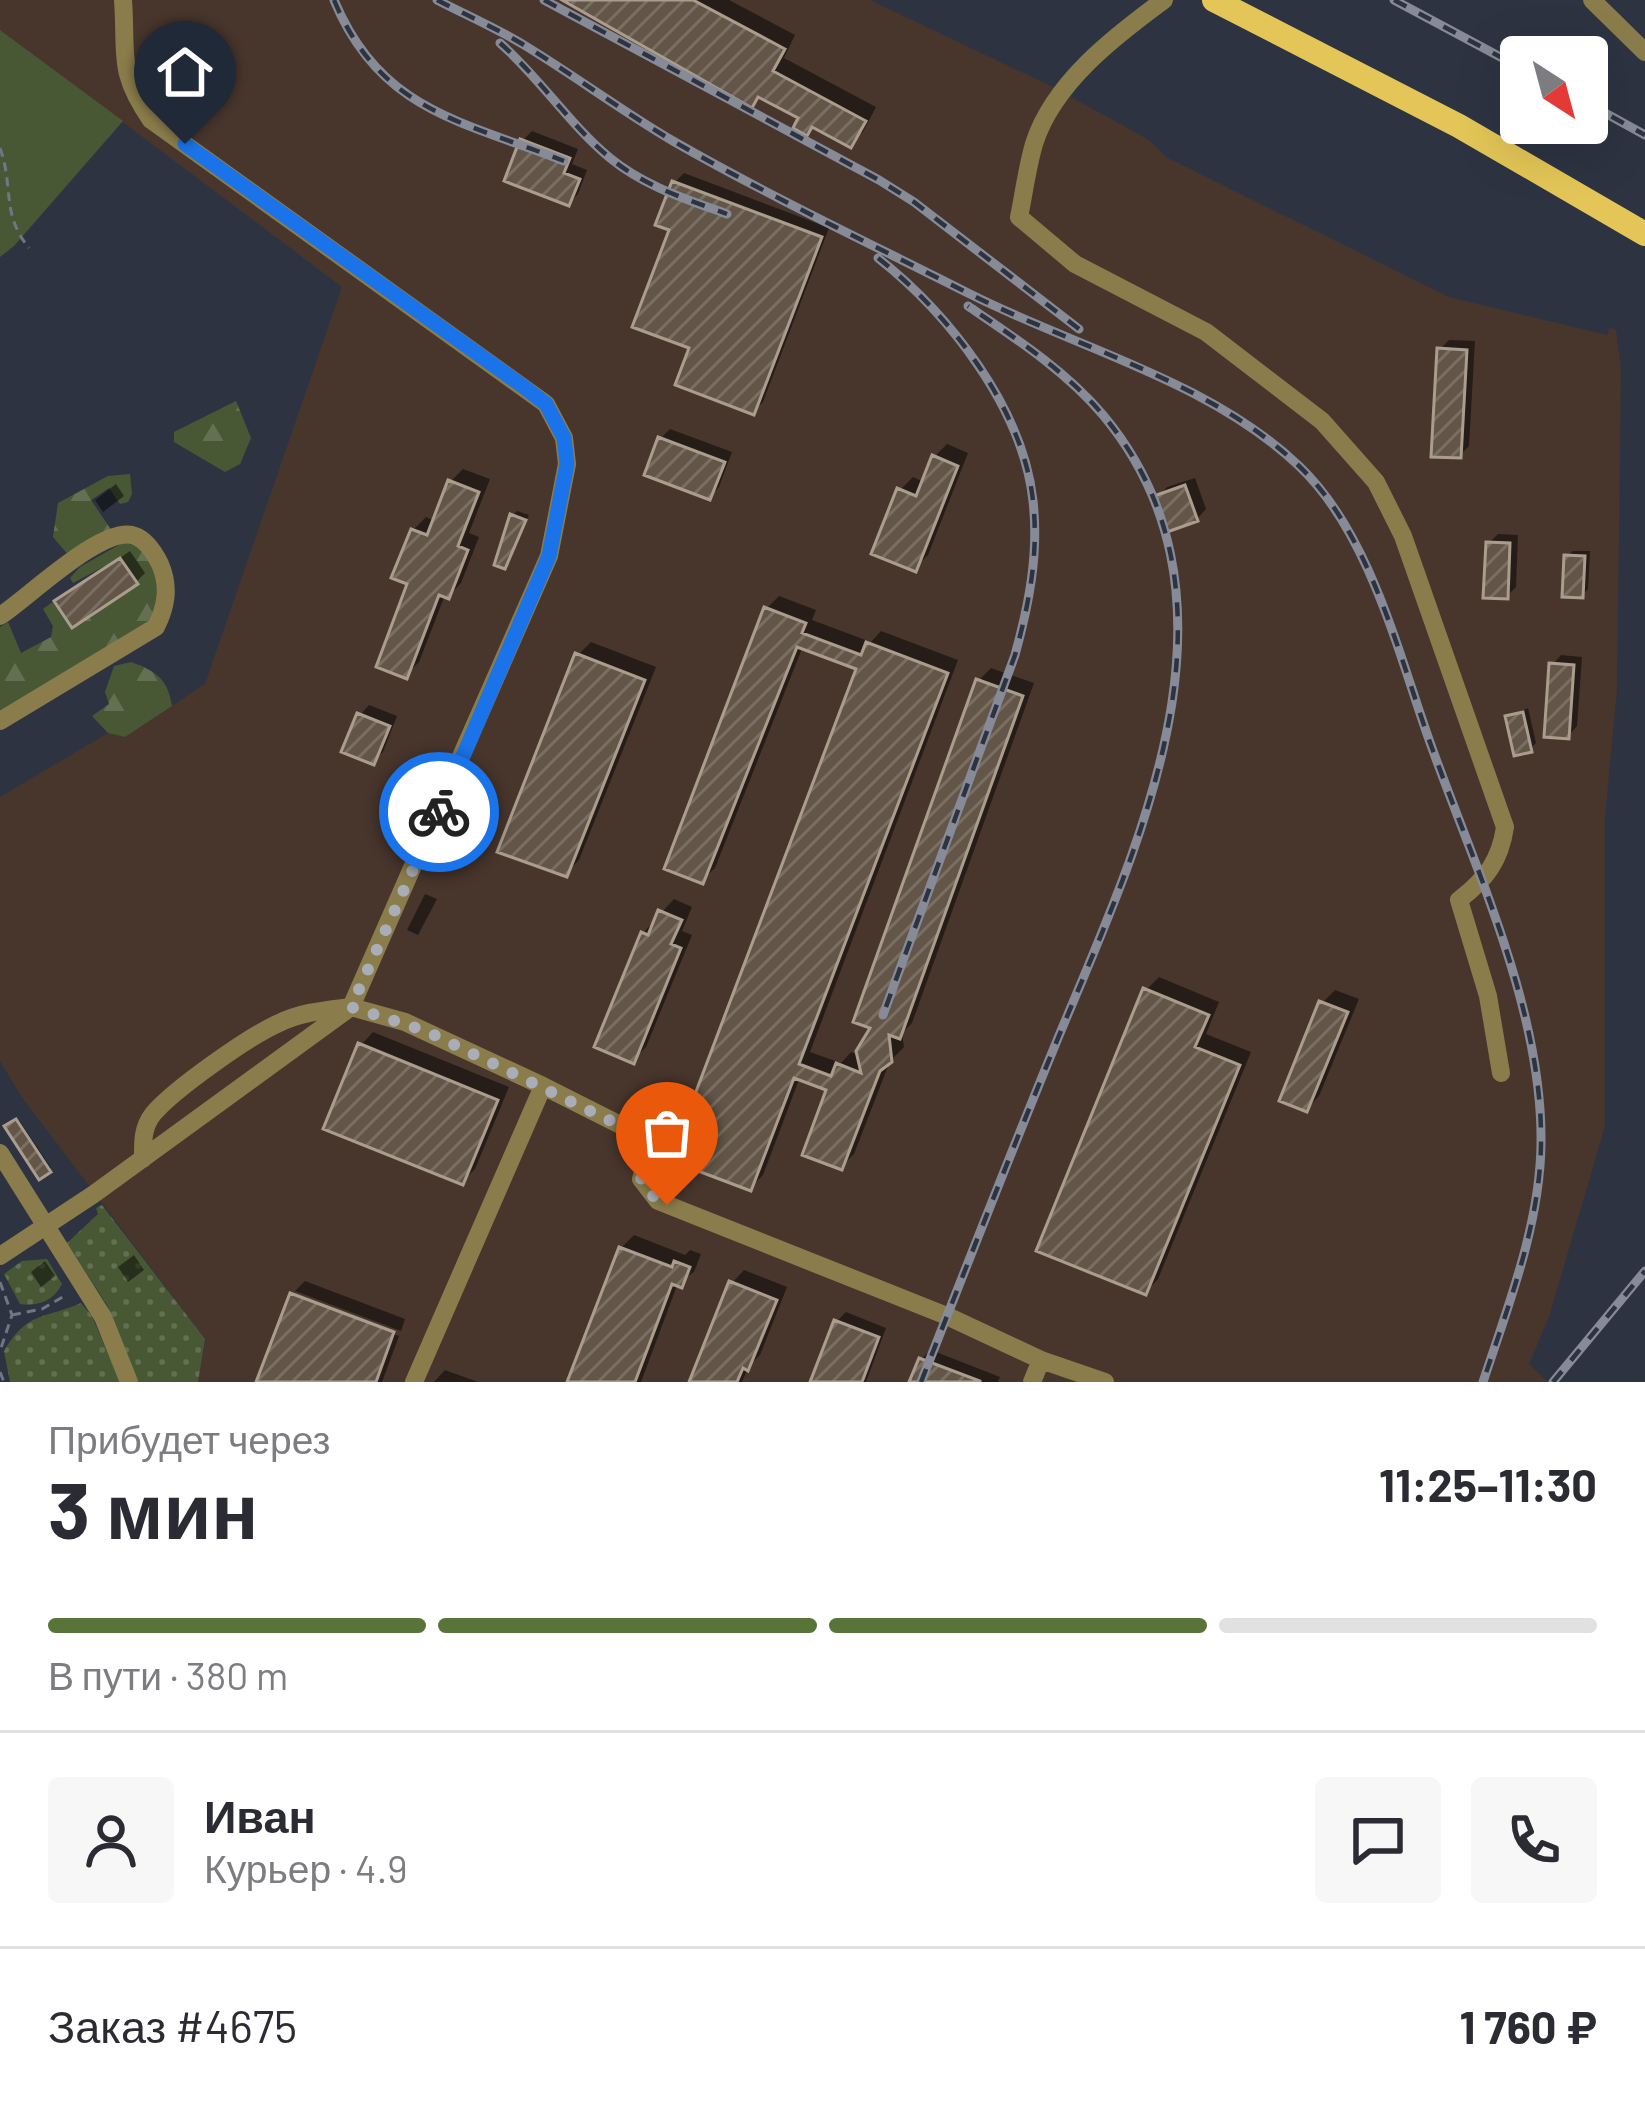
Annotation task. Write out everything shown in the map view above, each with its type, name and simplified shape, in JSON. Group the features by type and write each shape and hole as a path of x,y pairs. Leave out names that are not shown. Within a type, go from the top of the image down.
{"main road":[{"path":"1214,0 1460,126 1645,234"}],"street":[{"path":"0,1256 143,1159 351,1007 549,556 567,464 564,438 546,404 151,120 132,93 122,55 123,0"},
{"path":"1164,0 1098,52 1063,92 1035,140 1019,217 1075,264 1207,332 1322,422 1376,482 1403,536 1505,827 1501,854 1481,883 1459,900 1488,996 1501,1072"},
{"path":"1592,0 1645,52"},
{"path":"0,616 86,552 118,535 134,535 150,548 166,584 166,606 156,627 0,721"},
{"path":"143,1159 143,1133 153,1114 178,1092 277,1023 310,1012 351,1007 405,1022 652,1141 641,1179 658,1201 947,1316 1041,1360 1105,1382"},
{"path":"414,1382 543,1087"},
{"path":"0,1153 103,1317 129,1382"},
{"path":"1032,1382 1041,1360"}],"path":[{"path":"0,148 10,186 9,219 29,248"},
{"path":"0,1282 12,1315 0,1351"},
{"path":"12,1315 43,1309 83,1286"},
{"path":"0,1372 4,1382"}],"shaded area":[{"path":"0,0 870,0 1055,88 1149,140 1166,157 1449,297 1607,335 1610,328 1616,330 1621,369 1617,690 1605,817 1605,1126 1549,1317 1529,1364 1548,1382 198,1382 205,1339 21,1096 0,1061 0,797 108,733 125,737 205,684 342,287 0,30"}],"green space":[{"path":"0,30 123,121 0,257"},
{"path":"236,401 251,438 240,464 225,472 174,442 174,432"},
{"path":"130,474 128,502 120,504 109,488 91,500 112,531 70,557 53,537 58,503 108,476"},
{"path":"124,542 142,548 161,578 154,625 0,715 0,627 8,622 21,653 51,637 53,626 43,609 54,601 137,584 120,558 73,583 70,578 80,567"},
{"path":"131,662 159,677 172,706 125,737 108,733 92,716 109,704 105,692 114,666"},
{"path":"102,1205 205,1339 198,1382 138,1382 107,1305 67,1243"},
{"path":"47,1259 62,1284 59,1290 45,1301 20,1304 4,1274 22,1261"},
{"path":"81,1303 92,1316 120,1382 10,1382 4,1351 21,1329 37,1318"}],"building":[{"path":"562,0 693,0 785,49 773,71 866,121 851,148 812,127 807,136 793,128 798,118 758,97 752,108"},
{"path":"520,139 570,158 564,173 580,179 569,206 504,181"},
{"path":"672,181 822,237 754,415 675,385 689,348 632,327 669,230 655,225"},
{"path":"1437,348 1467,350 1461,458 1431,457"},
{"path":"658,437 725,462 710,500 644,475"},
{"path":"932,455 958,466 916,572 871,554 897,488 916,496"},
{"path":"448,480 479,492 458,546 468,550 449,599 439,595 407,679 376,667 407,584 391,578 411,529 427,535"},
{"path":"1185,485 1198,521 1167,532 1154,496"},
{"path":"510,514 526,520 505,569 494,565"},
{"path":"1486,542 1510,543 1508,599 1483,598"},
{"path":"1564,555 1585,556 1583,598 1562,597"},
{"path":"120,558 138,584 72,628 54,601"},
{"path":"764,607 806,623 802,633 861,655 866,642 948,673 799,1064 831,1076 836,1063 861,1073 856,1051 870,1028 853,1022 976,679 1023,696 900,1039 889,1035 892,1062 880,1071 842,1170 802,1155 826,1090 794,1078 751,1191 661,1157 675,1113 686,1118 856,669 797,647 703,884 664,869"},
{"path":"575,653 645,680 567,877 497,852"},
{"path":"1549,663 1574,665 1569,739 1544,737"},
{"path":"1523,712 1532,752 1514,756 1505,716"},
{"path":"357,713 390,726 374,765 341,752"},
{"path":"658,910 682,920 671,944 681,948 634,1064 594,1047 641,932 648,935"},
{"path":"1143,988 1209,1015 1195,1047 1240,1065 1146,1295 1036,1251"},
{"path":"1319,1001 1348,1012 1307,1112 1279,1101"},
{"path":"358,1043 498,1100 463,1185 323,1129"},
{"path":"16,1119 51,1172 39,1180 4,1126"},
{"path":"619,1247 672,1267 674,1261 690,1267 682,1288 672,1284 635,1382 567,1382"},
{"path":"729,1281 777,1300 748,1371 743,1368 737,1382 689,1382"},
{"path":"290,1293 394,1332 376,1382 256,1382"},
{"path":"834,1320 879,1337 862,1382 810,1382"},
{"path":"919,1358 980,1381 980,1382 909,1382"}],"railway":[{"path":"334,0 353,37 400,89 459,122 564,161"},
{"path":"437,0 524,45 654,130 746,181 970,294 1184,388 1264,436 1324,494 1346,526 1380,598 1504,942 1531,1044 1541,1144 1535,1205 1483,1382"},
{"path":"544,0 879,180 1079,329"},
{"path":"1394,0 1500,57"},
{"path":"500,43 581,131 623,168 727,214"},
{"path":"1608,115 1645,135"},
{"path":"878,258 956,335 998,398 1026,466 1035,540 1015,655 883,1015"},
{"path":"921,1382 1124,878 1169,719 1178,639 1172,561 1148,486 1089,399 1039,356 968,306"},
{"path":"1553,1382 1645,1271"}],"way so far":[{"path":"439,812 351,1007 426,1031 652,1141 641,1179 650,1194 667,1205"}],"route":[{"path":"185,144 546,404 564,438 567,464 549,556 439,812"}]}
